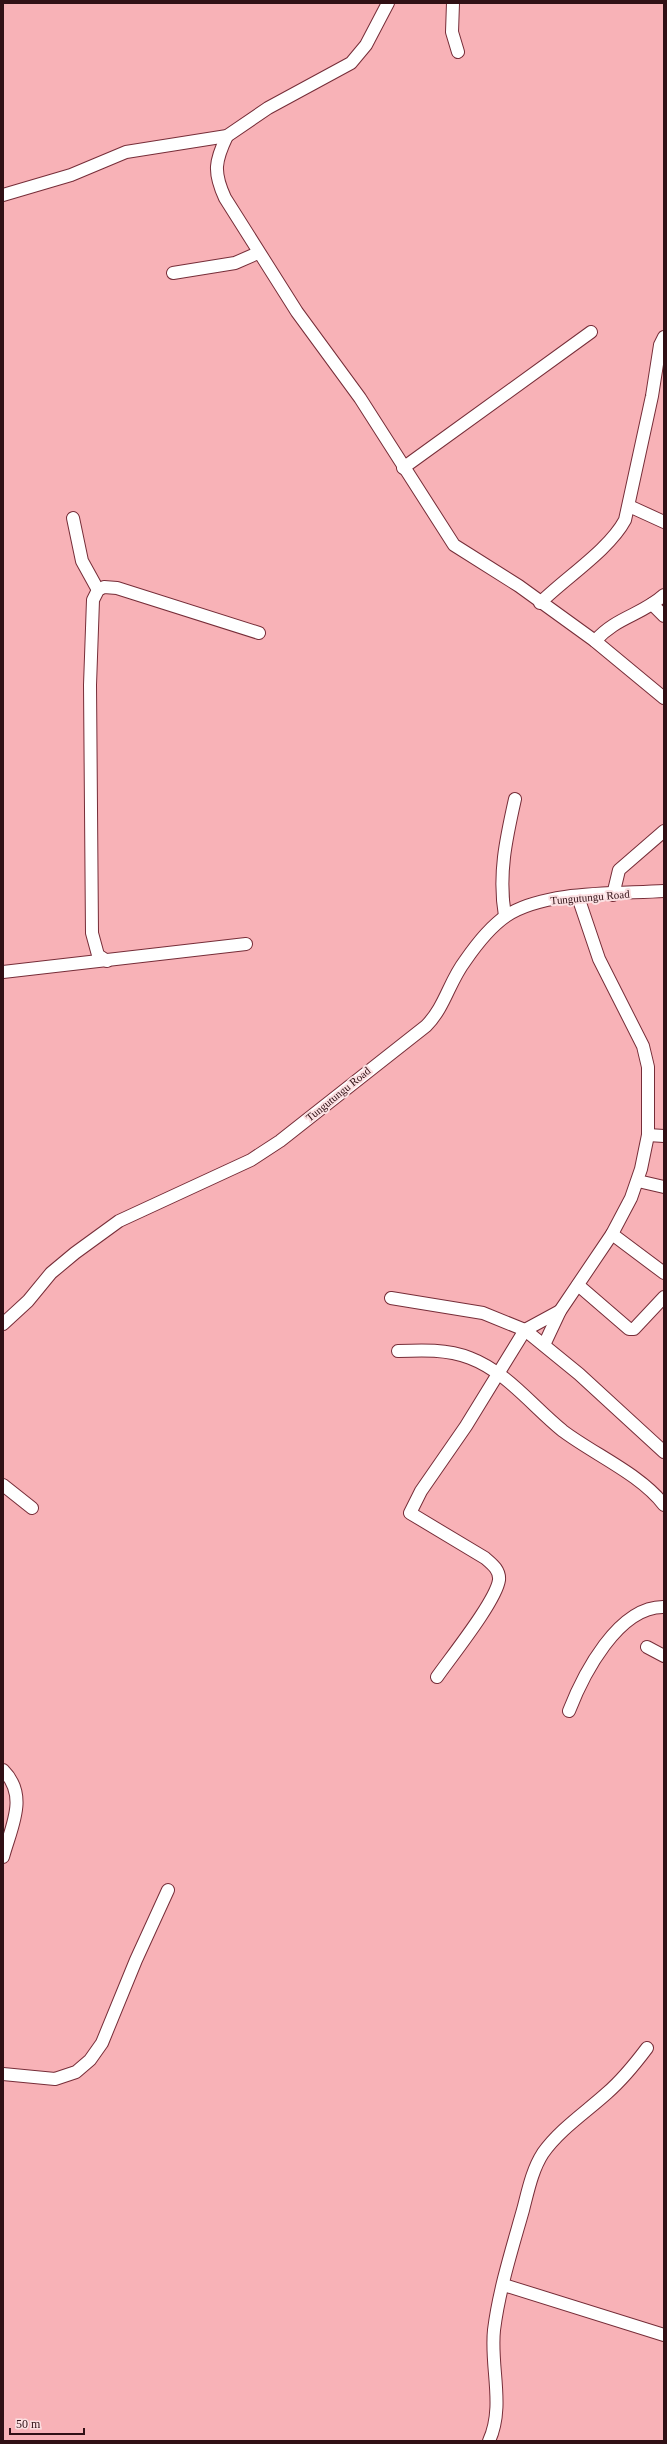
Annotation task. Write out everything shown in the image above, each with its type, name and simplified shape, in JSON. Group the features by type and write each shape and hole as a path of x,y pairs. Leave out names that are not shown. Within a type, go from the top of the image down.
{"street":[{"path":"3,195 71,175 126,152 227,136 268,108 351,63 366,45 388,3"},
{"path":"453,3 452,32 458,52"},
{"path":"227,136 215,167 217,182 258,253 297,312 360,398 403,468 454,545 519,586 540,603 595,641 664,698"},
{"path":"204,140 210,146 217,159"},
{"path":"173,274 235,263 258,253"},
{"path":"403,468 591,332"},
{"path":"540,603 619,531 629,506 660,345 664,337"},
{"path":"629,506 664,522"},
{"path":"73,518 82,561 89,577 98,590"},
{"path":"107,961 98,955 92,933 90,685 93,600 98,590 104,587 117,588 259,633"},
{"path":"595,641 615,622 652,604 664,595"},
{"path":"652,604 664,616"},
{"path":"505,916 501,887 502,872 505,842 515,799"},
{"path":"613,894 619,870 664,831"},
{"name":"Tungutungu Road","path":"3,1324 28,1300 51,1273 80,1249 119,1221 251,1160 280,1141 426,1026 442,1005 463,962 505,916 519,909 544,901 613,894 664,891"},
{"path":"544,1346 560,1311 612,1234 638,1181 648,1135 648,1067 642,1046 599,959 578,897"},
{"path":"3,972 246,944"},
{"path":"648,1135 664,1136"},
{"path":"638,1181 664,1186"},
{"path":"612,1234 664,1273"},
{"path":"578,1285 629,1329 634,1329 641,1324 664,1297"},
{"path":"391,1298 483,1312 525,1330 664,1452"},
{"path":"437,1677 481,1615 497,1587 498,1573 493,1564 485,1558 410,1513 421,1491 466,1426 525,1330 560,1311"},
{"path":"398,1351 429,1350 452,1353 470,1357 499,1373 563,1431 595,1454 644,1485 664,1505"},
{"path":"3,1485 32,1508"},
{"path":"570,1711 586,1672 608,1640 644,1611 664,1607"},
{"path":"647,1648 664,1656"},
{"path":"3,1770 17,1791 18,1801 3,1857"},
{"path":"3,2074 55,2079 76,2072 90,2060 102,2043 133,1967 168,1890"},
{"path":"489,2441 493,2432 496,2410 493,2362 494,2330 513,2244 534,2172 543,2153 559,2136 631,2070 647,2048"},
{"path":"504,2285 664,2336"}]}
